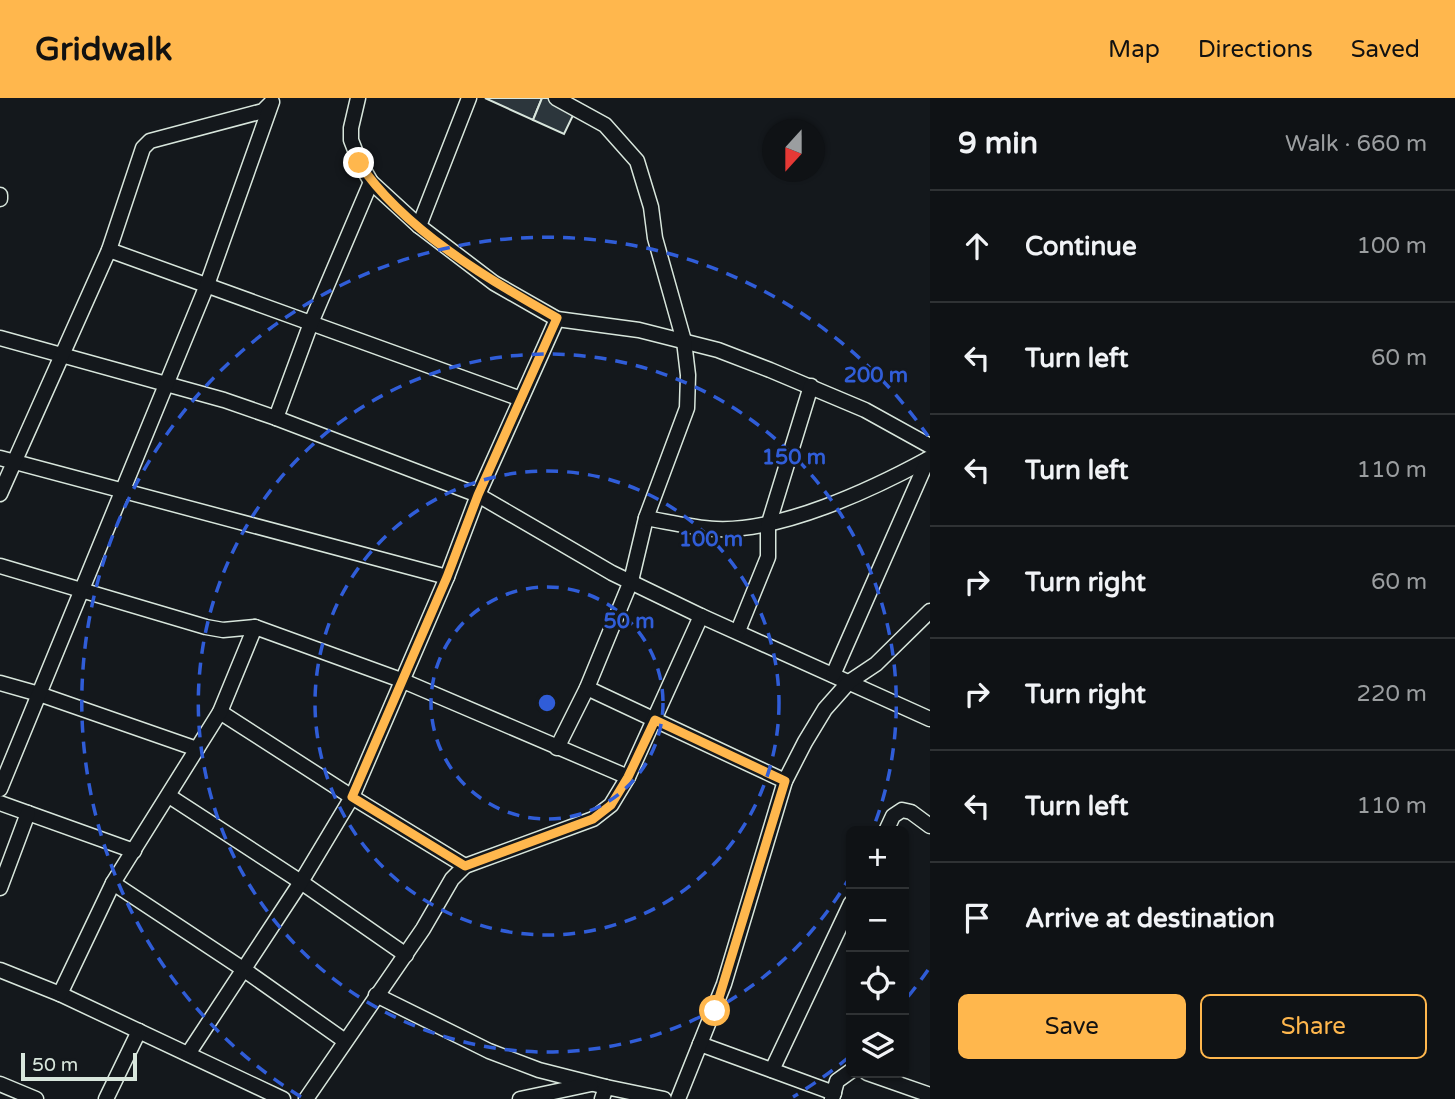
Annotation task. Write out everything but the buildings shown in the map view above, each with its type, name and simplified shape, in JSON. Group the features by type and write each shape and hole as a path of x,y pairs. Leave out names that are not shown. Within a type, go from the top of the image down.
{"street":[{"path":"358,98 351,140 359,163 372,181 399,210 495,283 557,318 639,330 718,350 865,410 929,453"},
{"path":"419,226 469,98"},
{"path":"556,98 605,125 637,161 684,341 688,375 687,408 646,518 631,581 587,688 557,748"},
{"path":"0,494 7,461 62,355 109,250 141,152 150,141 263,111 273,100"},
{"path":"0,789 207,285 273,100"},
{"path":"276,418 311,323 372,181"},
{"path":"109,250 521,399"},
{"path":"188,1054 301,882 352,797 447,577 478,495 557,318"},
{"path":"0,338 167,384 276,418 478,495 612,573 930,719"},
{"path":"738,631 768,557 768,526 811,387"},
{"path":"646,518 716,529 768,526 885,483 929,453"},
{"path":"833,675 929,453"},
{"path":"7,461 447,577"},
{"path":"0,566 214,629 255,627 401,680 628,777"},
{"path":"678,1099 724,984 785,781 825,709 849,682 876,664 930,611"},
{"path":"306,1099 406,955 452,879 465,866 593,819 611,805 628,777 701,616"},
{"path":"60,995 113,883 220,712 255,627"},
{"path":"0,683 197,749"},
{"path":"587,688 785,781"},
{"path":"220,712 465,866"},
{"path":"169,796 301,882 406,955"},
{"path":"0,803 134,850"},
{"path":"888,826 893,816 902,810 911,812 930,826"},
{"path":"0,888 28,813"},
{"path":"113,883 345,1041"},
{"path":"772,1070 846,914"},
{"path":"0,970 139,1031 283,1099"},
{"path":"376,995 489,1051 539,1070 601,1090 664,1099"},
{"path":"106,1099 139,1031"},
{"path":"701,1044 833,1096 838,1081 846,1075"},
{"path":"881,1078 930,1095"},
{"path":"0,1084 36,1099"},
{"path":"520,1099 601,1090"}],"route":[{"path":"359,163 399,210 419,226 495,283 557,318 478,495 447,577 352,797 465,866 593,819 611,805 628,777 655,720 785,781 715,1011"}]}
